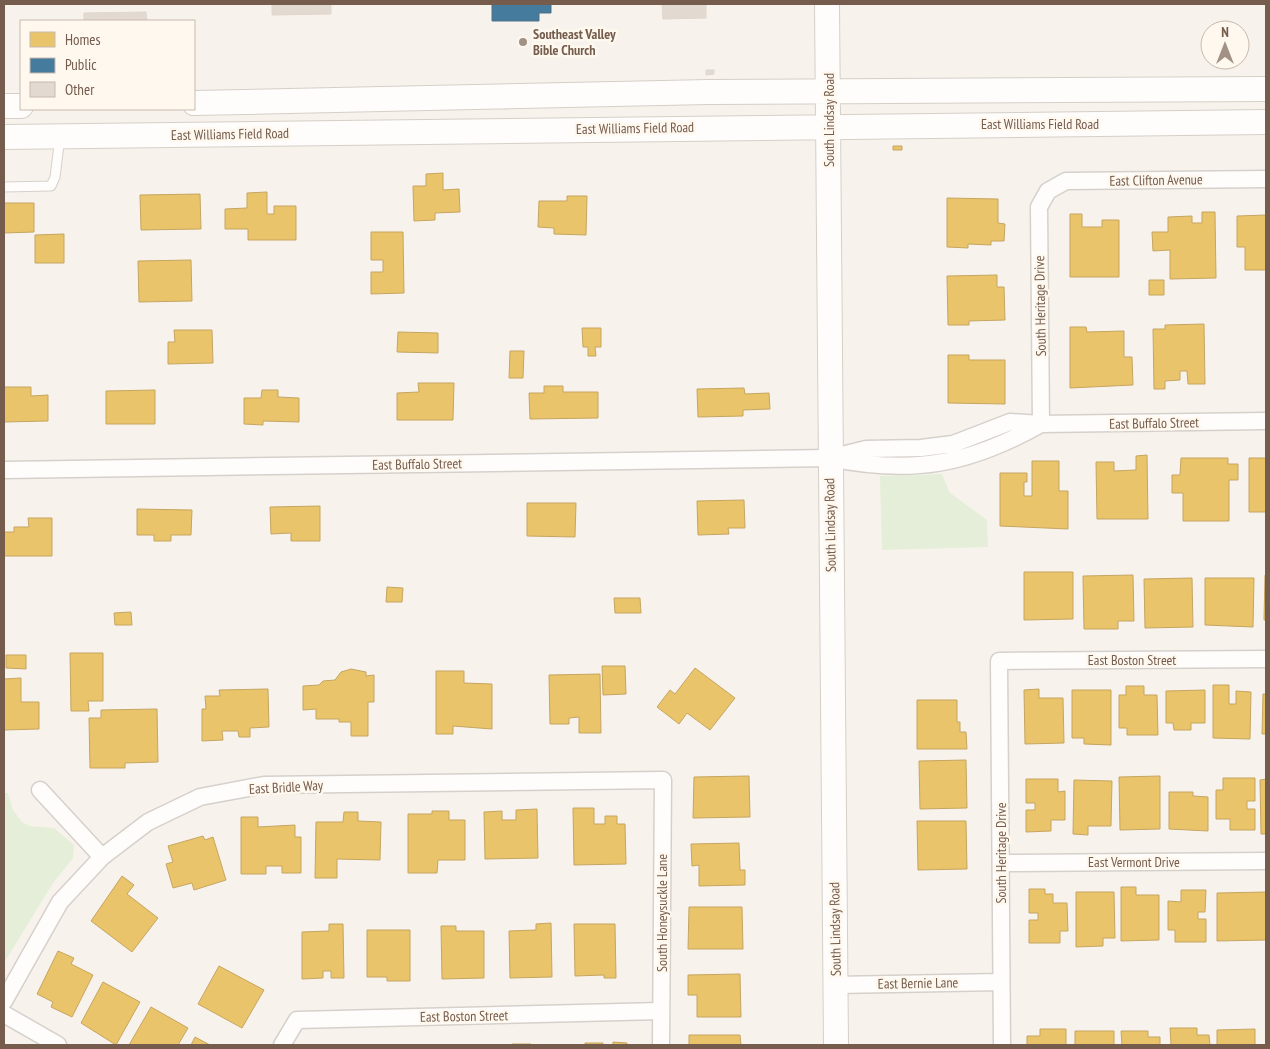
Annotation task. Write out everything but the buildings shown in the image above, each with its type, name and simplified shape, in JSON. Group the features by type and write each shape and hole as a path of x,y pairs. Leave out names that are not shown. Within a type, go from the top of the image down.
{"main road":[{"name":"South Lindsay Road","path":"827,4 829,92 829,458 836,1045"},
{"path":"195,103 829,92 1266,88"},
{"path":"4,106 20,106"},
{"name":"East Williams Field Road","path":"4,137 829,125 1266,122"}],"street":[{"name":"East Clifton Avenue","path":"1048,191 1066,181 1266,179"},
{"name":"South Heritage Drive","path":"1041,424 1039,207 1048,191"},
{"name":"East Buffalo Street","path":"4,470 829,458 866,449 921,448 954,444 1010,422 1041,424 1266,421"},
{"name":"East Boston Street","path":"998,661 1266,659"},
{"name":"South Heritage Drive","path":"998,661 1002,863 1002,1045"},
{"name":"East Bridle Way","path":"4,1001 60,902 102,857 148,822 200,797 264,785 663,780"},
{"name":"South Honeysuckle Lane","path":"661,1045 663,780"},
{"path":"40,790 102,857"},
{"name":"East Vermont Drive","path":"1002,863 1266,861"},
{"name":"East Bernie Lane","path":"836,985 1001,982"},
{"name":"East Boston Street","path":"282,1045 297,1020 661,1011"},
{"path":"4,1014 58,1045"}],"lane":[{"path":"4,187 51,186 55,177 60,136"}],"green space":[{"path":"942,474 950,493 987,520 988,547 882,550 880,476"},
{"path":"4,793 8,793 13,810 22,822 30,826 54,828 74,845 73,858 53,883 4,963"}],"place":[{"name":"Southeast Valley Bible Church","path":"523,42"}]}
